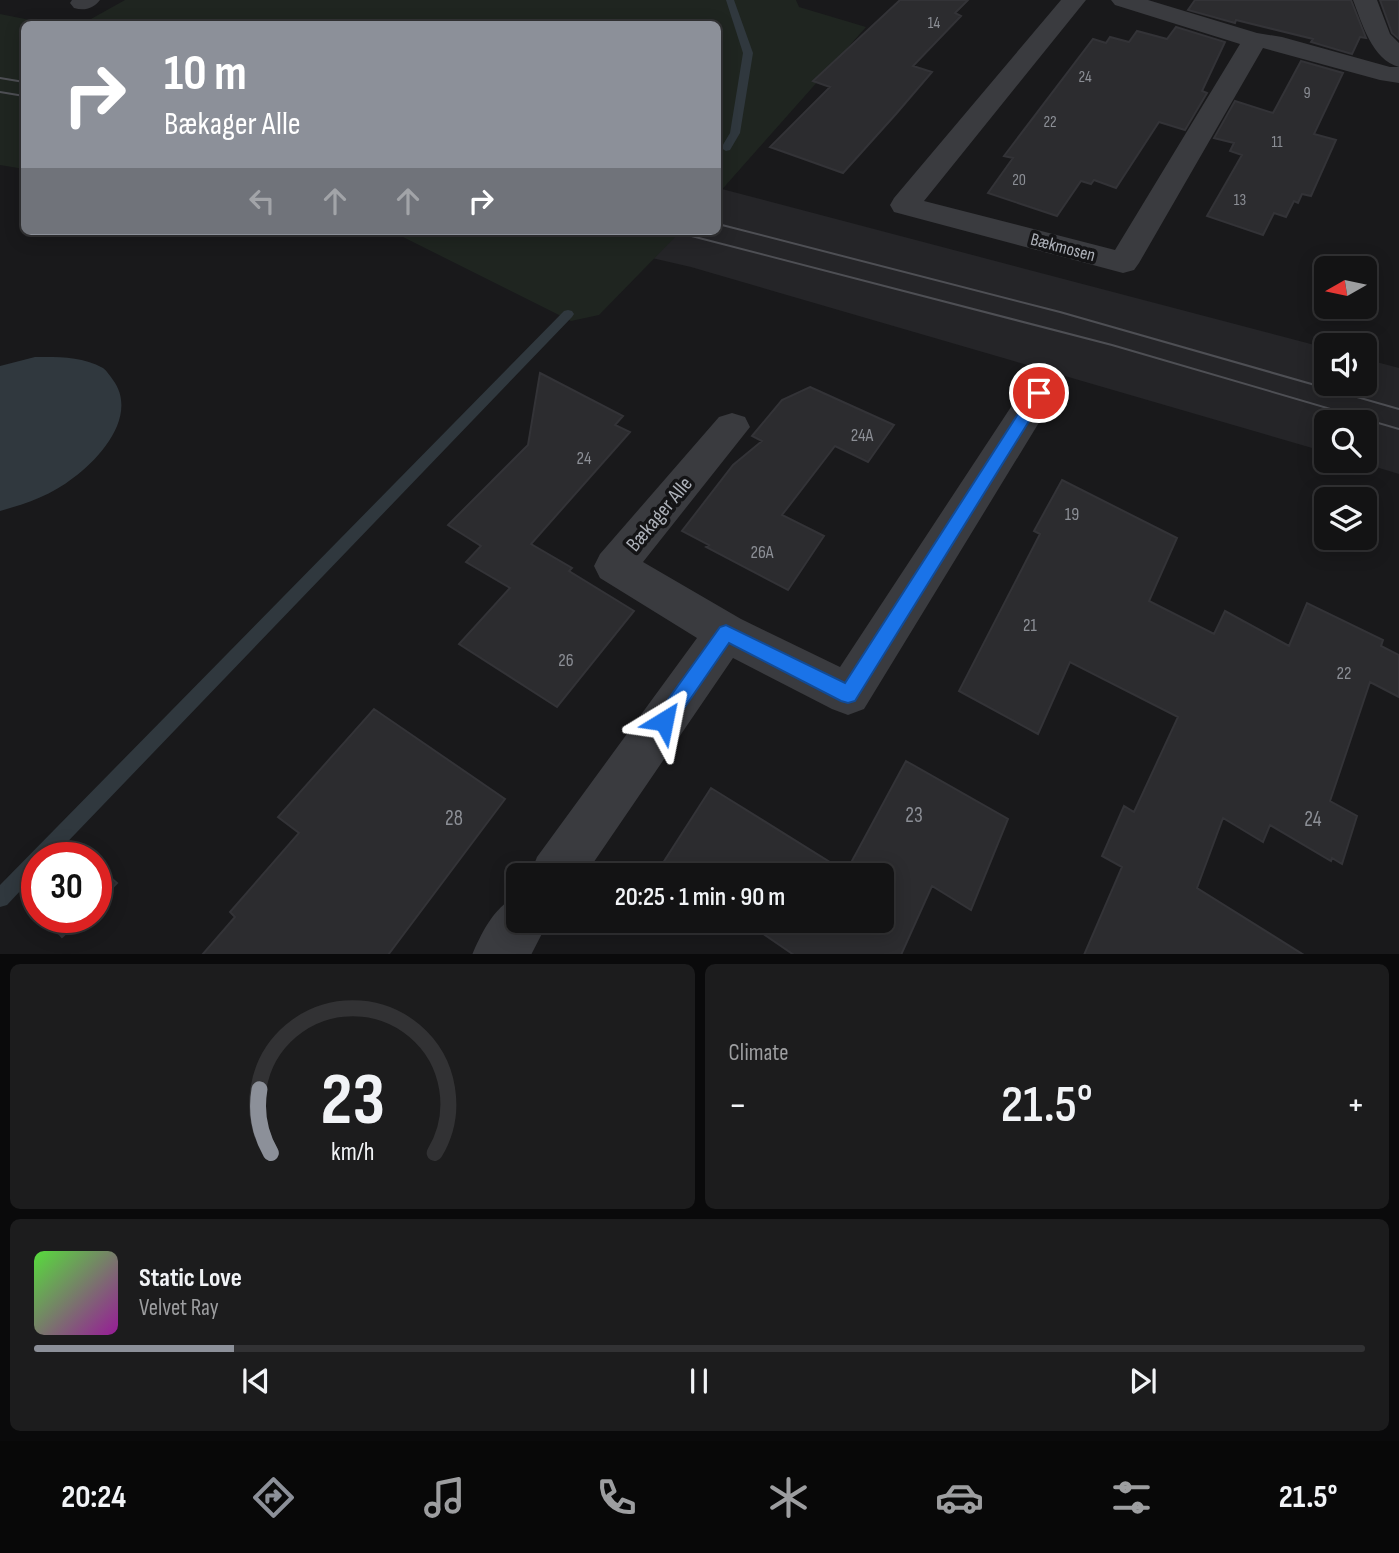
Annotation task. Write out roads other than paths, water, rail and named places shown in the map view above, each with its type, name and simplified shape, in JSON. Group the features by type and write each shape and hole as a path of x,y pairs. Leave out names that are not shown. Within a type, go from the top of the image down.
{"street":[{"name":"Bækmosen","path":"1074,0 905,205 1122,263 1255,40"},
{"path":"1123,0 1153,4 1255,40 1272,42 1389,75 1399,75"},
{"path":"1365,0 1379,36 1399,59"},
{"name":"Bækager Alle","path":"732,427 615,566 726,633 848,694 1039,393"},
{"path":"563,863 726,633"},
{"path":"499,954 514,933"}],"waterway":[{"path":"726,148 735,133 748,53 730,0"},
{"path":"55,842 568,314"},
{"path":"0,898 21,876"}],"tram line":[{"path":"0,78 21,82"},
{"path":"0,92 21,96"},
{"path":"721,225 1060,312 1399,409"},
{"path":"687,235 1112,345 1399,429"}]}
